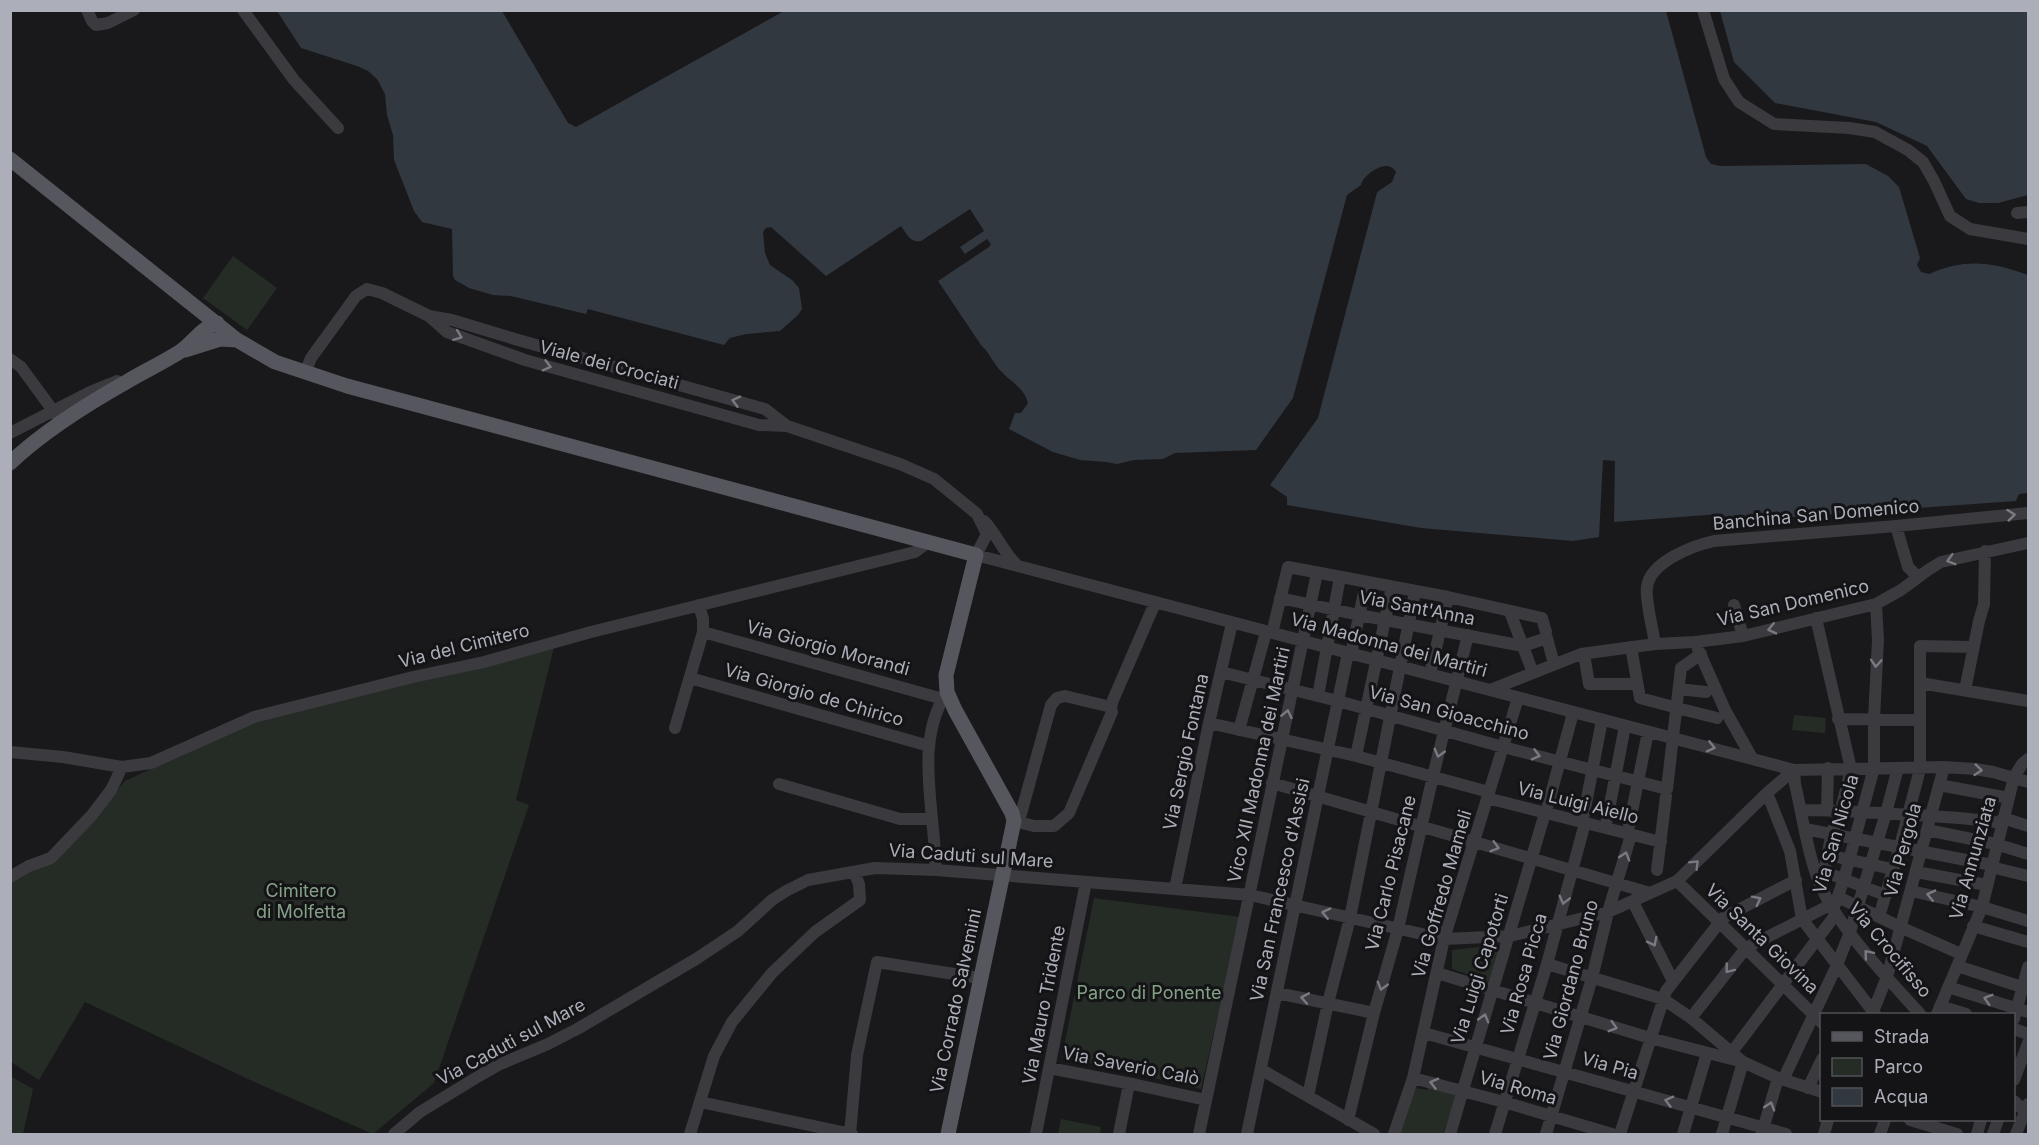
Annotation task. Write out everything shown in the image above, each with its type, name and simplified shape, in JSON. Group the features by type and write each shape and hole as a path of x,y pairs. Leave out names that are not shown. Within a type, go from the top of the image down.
{"main road":[{"path":"10,159 237,340 268,359 390,399 983,557 946,675 945,695 1012,813 1014,821"},
{"path":"197,340 201,324 199,308"},
{"path":"10,463 58,417 159,364 197,340 213,335 217,323"},
{"path":"197,340 237,340"},
{"name":"Via Corrado Salvemini","path":"948,1134 1014,821"}],"street":[{"path":"88,11 96,25 108,23 134,10"},
{"path":"243,10 279,62 338,128"},
{"path":"1702,10 1724,79 1739,102 1774,124 1849,128 1883,135 1923,162 1935,181 1950,216 1970,229 2027,236"},
{"name":"Viale dei Crociati","path":"305,373 311,358 358,293 367,289 382,293 429,316 447,332 525,360 759,425 787,426 900,464 934,478 977,513 992,530 1006,555 1017,566"},
{"path":"10,359 21,367 58,417 10,433"},
{"path":"977,513 987,534 983,557"},
{"name":"Banchina San Domenico","path":"1655,644 1646,589 1649,577 1685,549 1714,541 2028,513"},
{"path":"1896,526 1908,567 1918,577"},
{"path":"983,557 996,546 992,530"},
{"name":"Via del Cimitero","path":"10,752 63,757 122,767 151,763 254,717 413,677 484,662 591,632 915,552 927,543"},
{"name":"Via San Domenico","path":"1490,690 1584,654 1655,644 1743,636 1876,604 1901,590 1941,562 2028,543"},
{"path":"1965,690 1984,604 1985,551"},
{"name":"Via Madonna dei Martiri","path":"983,557 1794,770 1828,768 1975,769 2028,782"},
{"path":"1239,730 1253,680 1281,598 1288,567 1448,597 1542,618 1554,664"},
{"name":"Vico XII Madonna dei Martiri","path":"1203,1134 1206,1100 1317,573"},
{"path":"1318,696 1340,578"},
{"name":"Via San Francesco d'Assisi","path":"1247,1134 1365,582"},
{"path":"1356,756 1392,587"},
{"path":"1308,1096 1328,1003 1350,918 1415,592"},
{"path":"1430,674 1448,597"},
{"name":"Via Sant'Anna","path":"1281,598 1523,646 1547,635"},
{"path":"1014,821 1034,826 1054,826 1069,813 1155,603"},
{"name":"Via San Nicola","path":"1834,907 1844,879 1874,768 1878,640 1876,604"},
{"path":"675,728 703,632 703,619 699,605"},
{"path":"1734,605 1743,636"},
{"path":"1510,612 1533,673"},
{"path":"1816,618 1851,769 1841,810 1832,832 1821,887"},
{"name":"Via Sergio Fontana","path":"1175,889 1232,623"},
{"name":"Via Giorgio Morandi","path":"703,632 945,695"},
{"name":"Via Carlo Pisacane","path":"1348,1120 1374,1013 1398,929 1468,635"},
{"path":"1695,642 1725,710 1752,758"},
{"path":"1879,917 1920,769 1920,646 1973,647"},
{"path":"1631,647 1640,698 1717,718"},
{"path":"1584,654 1589,684 1637,684"},
{"path":"1658,870 1673,738 1673,707 1679,689 1681,668 1701,654"},
{"name":"Via San Gioacchino","path":"1221,672 1338,701 1638,782 1666,793"},
{"name":"Via Giorgio de Chirico","path":"690,678 929,746"},
{"path":"1920,683 2028,701"},
{"path":"1679,689 1706,692"},
{"path":"936,870 929,784 929,746 932,725 945,695"},
{"path":"1014,821 1021,814 1051,705 1057,698 1065,696 1111,707"},
{"name":"Via Goffredo Mameli","path":"1394,1134 1413,1078 1444,939 1518,698"},
{"name":"Via Luigi Capotorti","path":"1450,1134 1491,990 1510,936 1573,713"},
{"path":"1838,718 1919,720"},
{"name":"Via Rosa Picca","path":"1495,1134 1547,964 1572,870 1602,720"},
{"name":"Via Luigi Aiello","path":"1209,723 1433,776 1488,795 1630,830 1661,842"},
{"path":"1607,820 1625,726"},
{"name":"Via Giordano Bruno","path":"1546,1134 1592,978 1630,830 1648,732"},
{"path":"2014,777 2028,759"},
{"path":"10,877 29,866 51,858 111,790 122,767"},
{"path":"1827,810 1828,768"},
{"path":"1762,1131 1780,1079 1817,1019 1850,932 1898,768"},
{"name":"Via Pergola","path":"1873,1013 1887,977 1944,768"},
{"path":"1677,881 1767,793 1794,770"},
{"name":"Via Crocifisso","path":"1794,770 1805,829 1821,887 1850,932 1919,1013"},
{"name":"Via Annunziata","path":"1939,1010 1982,907 2014,777"},
{"path":"1272,783 1650,893"},
{"path":"779,784 900,819 932,819"},
{"path":"1939,785 2009,798"},
{"path":"1767,793 1790,851 1802,919 1872,1013"},
{"path":"1801,810 1862,810 2003,821 2028,826"},
{"path":"1805,829 1832,832 1876,843 1900,846 2028,876"},
{"path":"1926,830 1996,844 2028,854"},
{"path":"1828,855 1892,869"},
{"name":"Via Caduti sul Mare","path":"394,1134 420,1112 479,1076 569,1033 696,960 738,931 772,900 808,880 892,867 1250,895 1444,939 1510,936 1608,912 1677,881"},
{"path":"690,1134 714,1056 732,1022 772,973 815,932 860,900 859,884 854,872"},
{"path":"1825,872 1885,895"},
{"path":"1916,872 1987,885"},
{"path":"1620,1134 1666,991 1718,922 1796,880"},
{"name":"Via Santa Giovina","path":"1677,881 1817,1019"},
{"name":"Via Mauro Tridente","path":"1036,1134 1086,882"},
{"path":"1911,891 1982,907 2028,921"},
{"path":"1633,902 1673,981"},
{"path":"1732,1053 1816,938 1834,907"},
{"path":"1691,1018 1746,948 1802,919 1834,907 1858,907 1900,927 1959,960 2026,988"},
{"path":"1973,926 2028,942"},
{"path":"700,1102 851,1134 857,1055 877,962 980,978"},
{"path":"1547,964 1662,999 1691,1018 1743,1062"},
{"path":"1948,987 2020,1013 2028,967"},
{"path":"1437,973 1650,1038 1743,1062 1780,1079 1820,1092"},
{"path":"1277,993 1374,1013"},
{"path":"1939,1010 1959,1013"},
{"name":"Via Pia","path":"1424,1033 1691,1107 1762,1131 1786,1134"},
{"path":"2015,1075 2024,1050"},
{"path":"1683,1134 1707,1053"},
{"path":"1808,1088 1820,1061"},
{"path":"1722,1134 1743,1062"},
{"name":"Via Saverio Calò","path":"1049,1068 1206,1100"},
{"path":"1262,1070 1374,1134"},
{"name":"Via Roma","path":"1413,1078 1463,1090 1612,1134"},
{"path":"1119,1134 1129,1084"},
{"path":"2016,1134 2027,1111"},
{"path":"1915,1121 1936,1131 1957,1134"}],"green space":[{"path":"233,256 277,288 247,330 203,298"},
{"name":"Cimitero di Molfetta","path":"554,647 516,800 529,805 434,1083 373,1134 248,1079 85,1002 39,1080 11,1062 10,884 43,865 55,863 125,781 255,721"},
{"path":"1794,715 1826,718 1825,733 1792,730"},
{"name":"Parco di Ponente","path":"1094,898 1240,917 1201,1089 1062,1057"},
{"path":"1497,945 1499,949 1490,982 1452,969 1452,950"},
{"path":"10,1076 33,1089 23,1134 11,1134"},
{"path":"1429,1086 1457,1094 1443,1134 1399,1133 1416,1088 1427,1090"},
{"path":"1061,1119 1101,1127 1100,1134 1058,1134"}],"water":[{"path":"277,11 502,11 568,123 576,127 784,11 1666,11 1706,157 1711,164 1720,166 1866,164 1888,176 1899,187 1920,258 1917,265 1921,272 1929,274 1955,266 1978,264 2002,267 2028,275 2028,493 2019,494 2016,501 1721,522 1720,514 1614,522 1615,461 1603,460 1599,537 1573,541 1421,528 1287,505 1287,497 1270,485 1318,418 1377,192 1391,180 1396,172 1388,166 1380,167 1372,172 1361,185 1347,195 1293,398 1256,450 1175,453 1163,459 1134,460 1117,464 1080,460 1053,452 1009,429 1015,413 1021,413 1028,403 1026,397 981,345 938,281 991,244 987,239 965,254 960,247 984,231 970,209 921,241 911,239 901,226 826,276 771,227 766,228 763,232 765,253 770,265 792,280 799,288 802,309 780,331 730,338 724,345 588,309 586,314 511,296 493,295 469,288 455,280 452,229 422,222 414,211 394,160 393,135 387,115 385,94 377,79 368,71 357,66 301,48"},
{"path":"1720,11 2028,11 2028,195 1998,203 1979,203 1966,199 1927,146 1876,122 1775,103 1734,62"}],"pier":[{"path":"1392,174 1394,177 1392,182 1377,192 1351,289 1349,289 1374,191 1390,180"}]}
